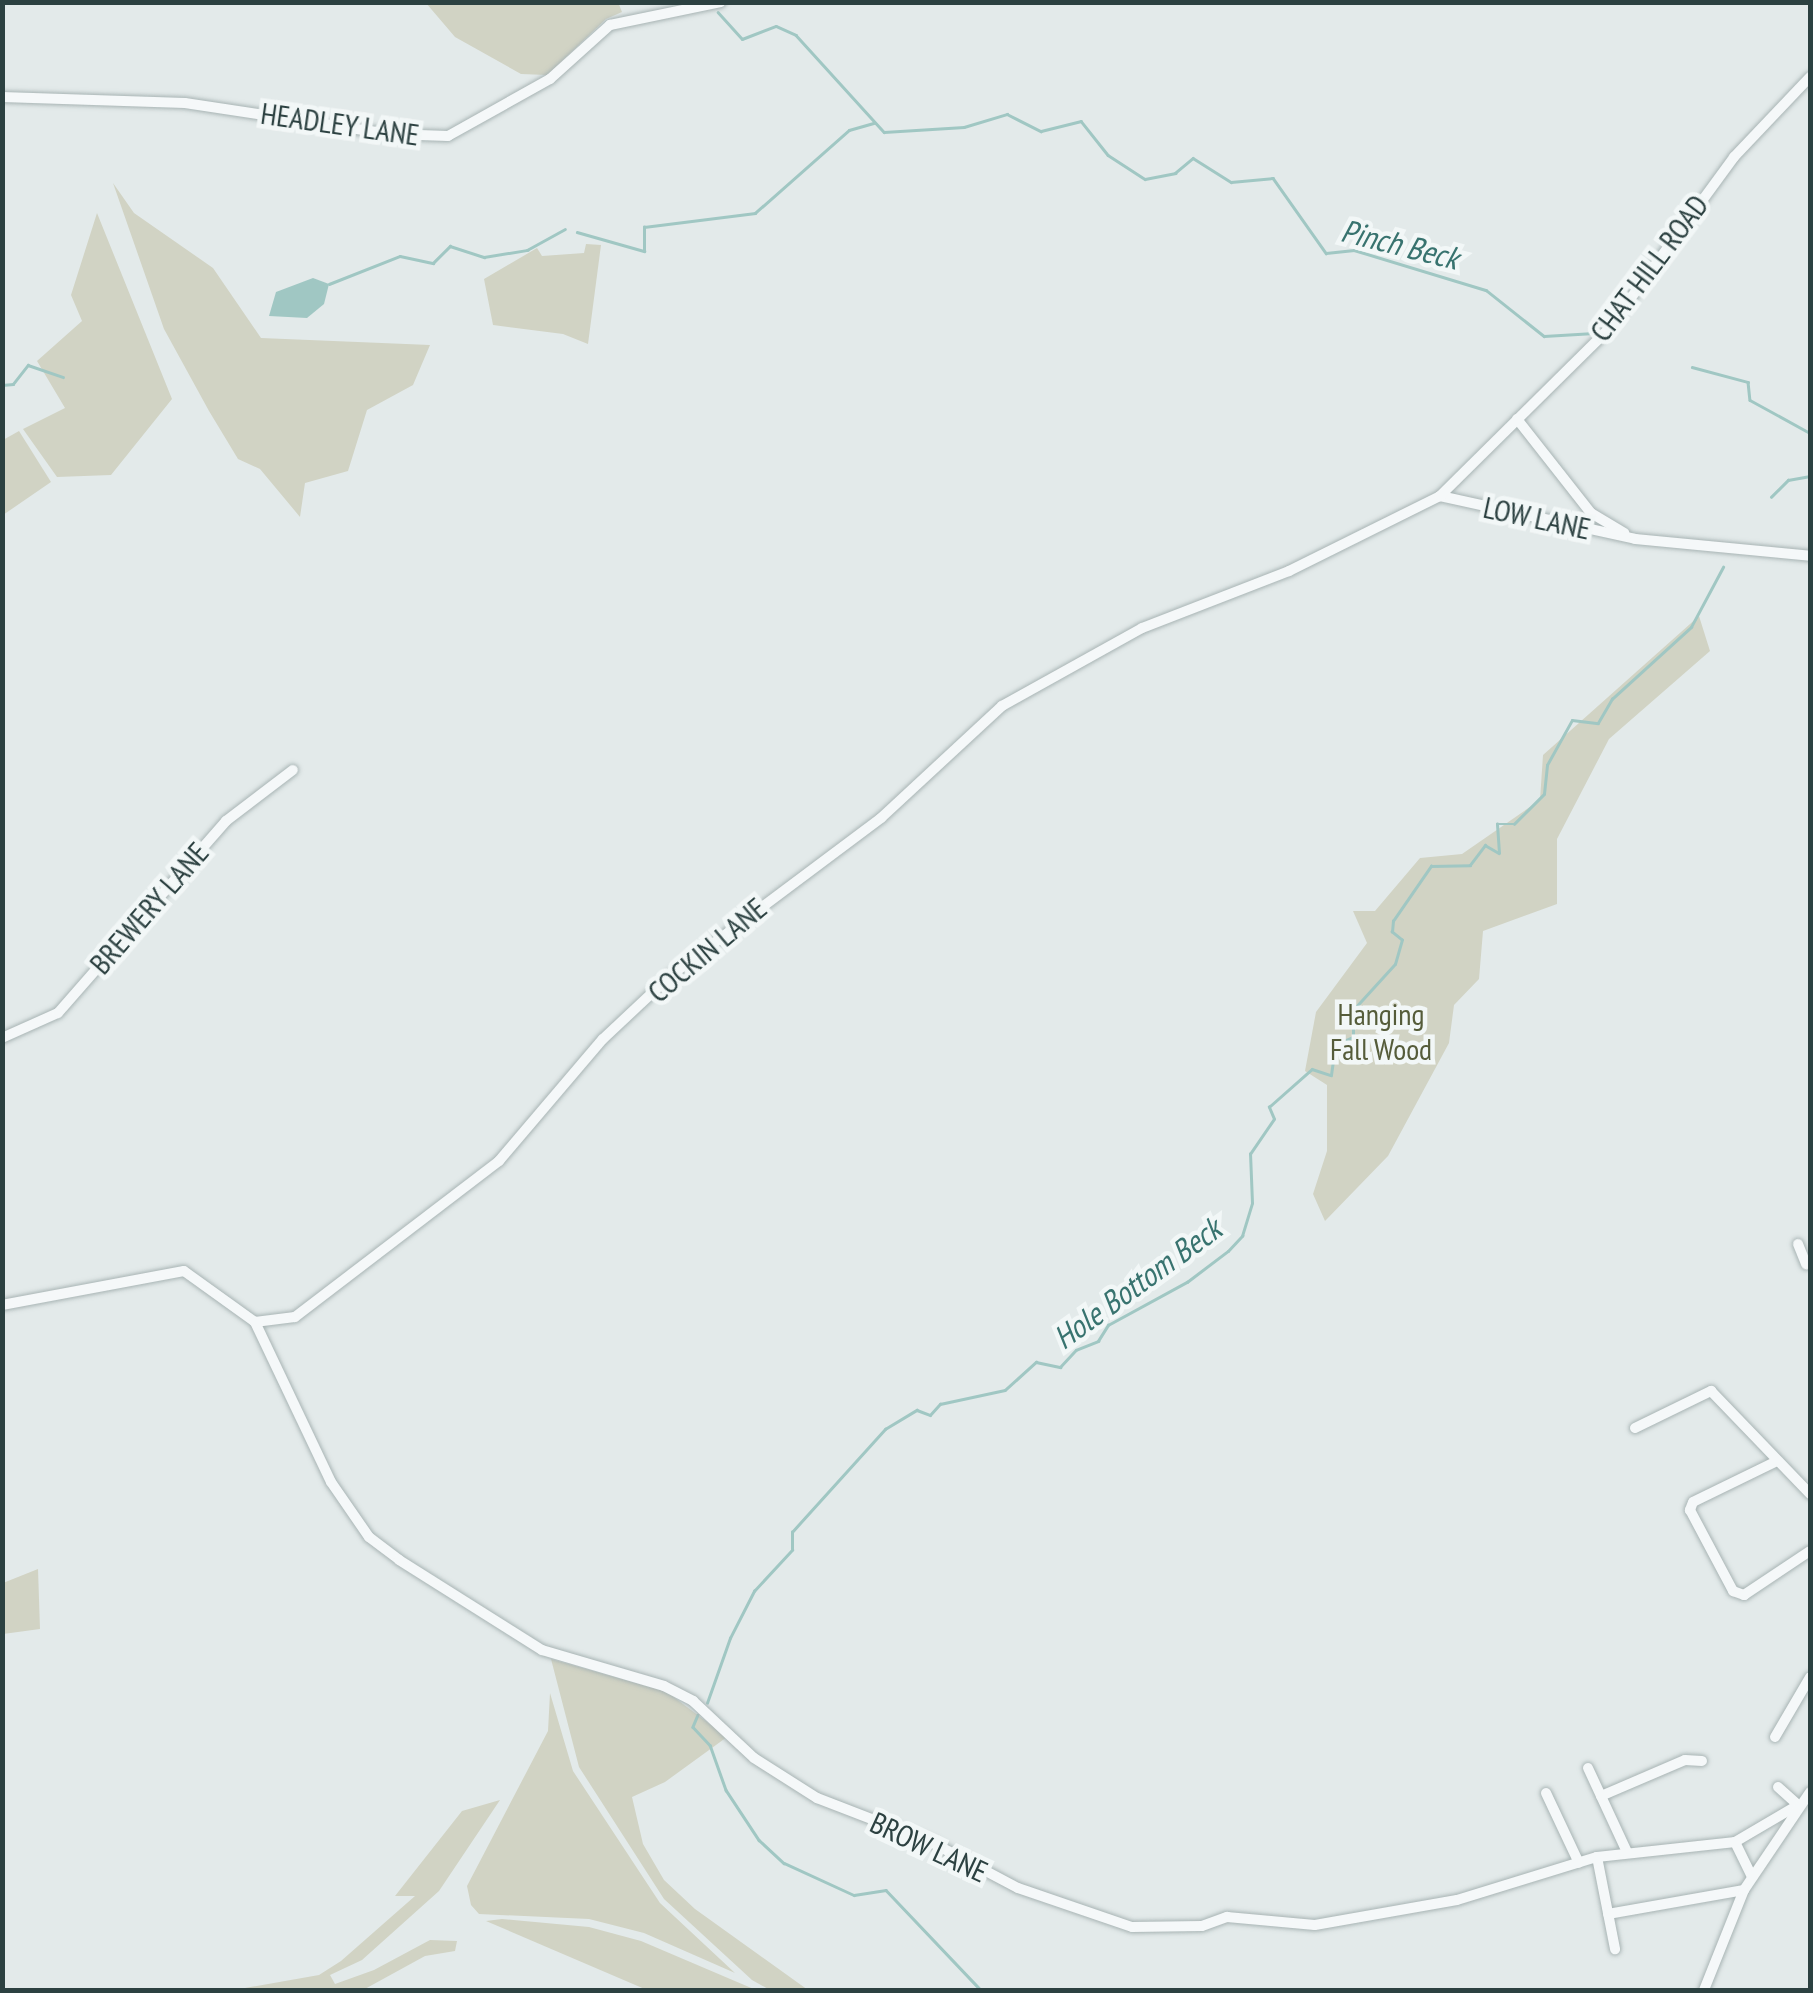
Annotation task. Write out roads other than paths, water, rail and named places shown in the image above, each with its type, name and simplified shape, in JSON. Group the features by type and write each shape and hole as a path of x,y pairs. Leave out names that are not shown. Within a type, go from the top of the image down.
{"street":[{"name":"HEADLEY LANE","path":"2,97 185,103 390,134 448,136 550,79 610,25 721,2"},
{"name":"CHAT HILL ROAD","path":"1440,496 1606,332 1734,158 1810,77"},
{"name":"LOW LANE","path":"1516,419 1600,525"},
{"name":"LOW LANE","path":"1440,496 1600,525 1635,539 1810,556"},
{"name":"COCKIN LANE","path":"255,1322 295,1318 499,1161 603,1039 670,976 881,818 1002,706 1142,628 1289,571 1440,496"},
{"name":"BREWERY LANE","path":"2,1038 58,1013 226,822 293,770"},
{"path":"1798,1244 1804,1265"},
{"path":"2,1305 184,1271 255,1322"},
{"name":"BROW LANE","path":"255,1322 331,1482 369,1537 399,1560 542,1650 664,1686 692,1701 754,1758 817,1798 931,1842 1018,1888 1154,1931 1227,1917 1315,1924 1457,1900 1597,1857 1735,1842"},
{"path":"1635,1428 1710,1391 1810,1494"},
{"path":"1777,1460 1693,1502 1690,1510 1733,1591 1744,1595 1810,1551"},
{"path":"1776,1737 1810,1677"},
{"path":"1602,1796 1685,1760 1702,1761"},
{"path":"1588,1768 1628,1852"},
{"path":"1778,1787 1798,1805"},
{"path":"1704,1990 1744,1890 1810,1792"},
{"path":"1546,1794 1578,1862"},
{"path":"1752,1878 1735,1842 1798,1805"},
{"path":"1597,1857 1615,1949"},
{"path":"1608,1914 1744,1890"}],"water":[{"path":"313,278 329,284 324,304 307,318 269,316 276,292"}],"waterway":[{"name":"Pinch Beck","path":"644,2 680,2"},
{"name":"Pinch Beck","path":"718,12 742,39 776,26 796,35 884,132 964,127 1007,114 1041,131 1081,121 1108,155 1145,179 1175,173 1193,158 1231,182 1273,178 1326,253 1354,250 1486,290 1544,336 1594,333"},
{"path":"577,232 644,251 644,227 755,213 849,130 874,123"},
{"path":"329,284 400,256 433,263 450,246 484,257 527,250 565,229"},
{"path":"2,385 13,384 28,365 63,377"},
{"name":"Pinch Beck","path":"1692,367 1748,382 1750,400 1810,433"},
{"name":"Hole Bottom Beck","path":"1771,497 1788,480 1810,476"},
{"name":"Hole Bottom Beck","path":"707,1703 730,1638 754,1591 792,1550 792,1532 885,1429 917,1410 930,1415 940,1404 1005,1390 1036,1362 1060,1367 1076,1350 1098,1341 1108,1325 1187,1282 1242,1236 1252,1203 1250,1154 1274,1119 1269,1107 1312,1069 1331,1075 1335,1045 1353,1037 1353,1010 1395,964 1402,940 1392,932 1393,921 1431,866 1470,865 1485,845 1499,853 1497,824 1514,824 1544,794 1547,765 1572,720 1598,723 1612,699 1691,627 1723,567"},
{"name":"Hole Bottom Beck","path":"698,1715 693,1727 710,1745 726,1790 759,1840 784,1863 854,1895 886,1890 981,1990"}],"park label":[{"name":"Hanging Fall Wood","path":"1381,1031"}]}
